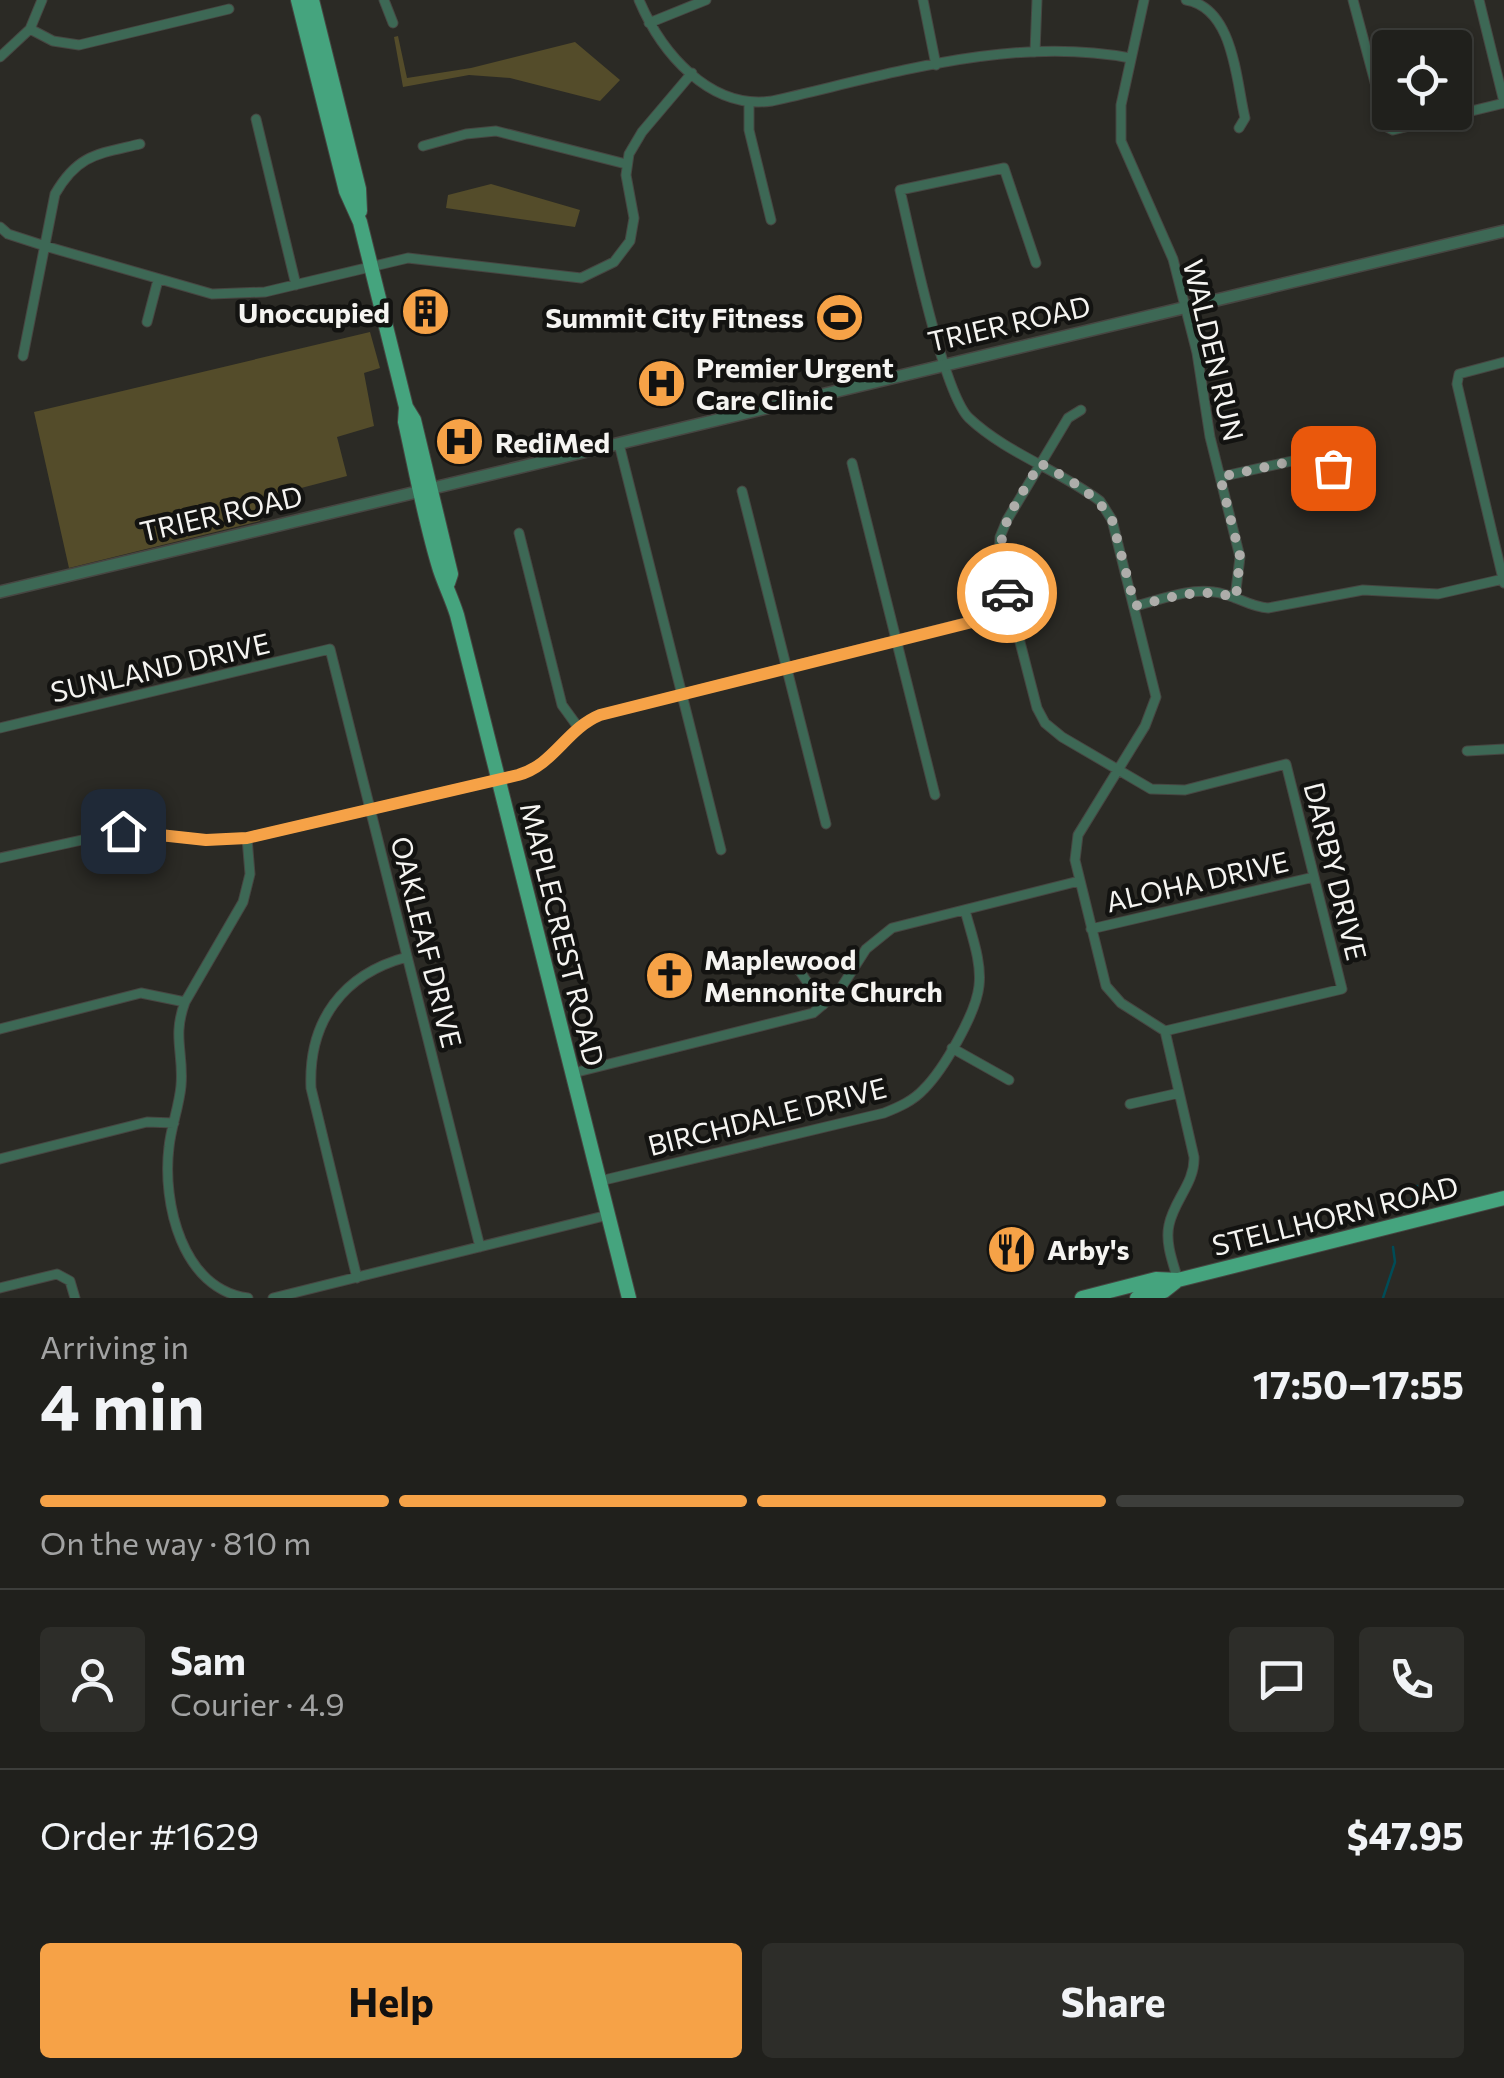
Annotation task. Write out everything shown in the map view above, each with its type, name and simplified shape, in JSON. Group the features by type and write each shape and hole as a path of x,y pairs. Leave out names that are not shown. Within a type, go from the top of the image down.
{"main road":[{"name":"MAPLECREST ROAD","path":"298,0 346,191 360,222 406,407 414,420 426,491 451,574 448,583 628,1298"},
{"name":"MAPLECREST ROAD","path":"312,0 358,190 360,222"},
{"name":"STELLHORN ROAD","path":"1082,1298 1156,1279 1178,1280 1504,1198"},
{"name":"STELLHORN ROAD","path":"1137,1298 1164,1290 1178,1280"}],"street":[{"path":"0,56 30,28 42,0"},
{"path":"384,0 393,24"},
{"path":"639,0 664,48 726,97 749,102 777,100 976,56 1090,51 1130,58"},
{"path":"649,23 706,0"},
{"path":"923,0 936,65"},
{"path":"1035,52 1037,0"},
{"name":"WALDEN RUN","path":"1144,0 1121,105 1121,141 1172,259 1197,353 1220,477 1240,556 1236,598"},
{"path":"1186,0 1210,10 1225,34 1245,118 1239,128"},
{"path":"1353,0 1384,124 1393,130 1504,102 1479,0"},
{"path":"30,28 53,41 79,46 229,9"},
{"path":"0,227 8,234 194,291 230,295 422,258 570,278 591,275 616,261 632,236 634,218 626,164 642,132 692,73"},
{"path":"749,102 749,130 771,220"},
{"path":"256,119 296,285"},
{"path":"423,146 475,132 496,132 626,164"},
{"path":"22,356 56,194 69,170 94,155 140,144"},
{"path":"1036,263 1004,168 900,190 921,281 957,400 968,416 1088,492 1107,511 1135,606 1156,697 1152,712 1078,834 1074,860 1101,972 1113,996 1165,1031 1194,1166 1169,1223 1169,1245 1178,1280"},
{"name":"TRIER ROAD","path":"0,592 1504,230"},
{"path":"147,322 158,280"},
{"path":"1135,606 1201,591 1218,592 1255,607 1268,608 1363,590 1438,594 1503,581 1457,384 1459,374 1504,362"},
{"path":"1081,410 1068,418 1040,463 1000,537 999,561 1041,717 1062,736 1118,769"},
{"path":"619,444 721,850"},
{"path":"1220,477 1310,458"},
{"path":"852,463 935,796"},
{"path":"742,491 826,824"},
{"path":"519,533 562,705 578,727"},
{"path":"0,858 123,831 206,840 247,838 498,780 542,765 578,727 600,715 1012,612"},
{"name":"SUNLAND DRIVE","path":"0,728 330,649"},
{"name":"OAKLEAF DRIVE","path":"330,649 480,1247"},
{"path":"1468,751 1504,749"},
{"name":"DARBY DRIVE","path":"1118,769 1151,789 1166,792 1286,764 1342,988 1165,1031"},
{"path":"247,838 250,874 243,902 185,1002 177,1033 182,1078 169,1148 169,1187 181,1239 197,1270 225,1292 248,1298"},
{"name":"ALOHA DRIVE","path":"1090,929 1314,877"},
{"path":"573,1073 814,1013 840,991 877,938 908,922 1079,881"},
{"name":"BIRCHDALE DRIVE","path":"600,1181 902,1106 928,1086 976,1001 979,969 965,910"},
{"path":"357,1278 311,1088 311,1059 322,1022 345,990 380,964 407,957"},
{"path":"790,957 823,1005"},
{"path":"0,1029 141,994 185,1002"},
{"path":"952,1048 1009,1080"},
{"path":"1130,1104 1179,1093"},
{"path":"0,1159 133,1125 174,1123"},
{"path":"273,1298 608,1215"},
{"path":"0,1288 51,1275 65,1276 76,1298"}],"shaded area":[{"path":"398,36 407,78 471,68 575,42 620,80 600,101 510,78 469,75 403,87 394,37"},
{"path":"491,184 580,210 575,227 446,208 448,195"},
{"path":"370,332 380,368 364,373 374,426 337,437 347,476 263,498 256,505 260,521 69,568 34,412"}],"waterway":[{"path":"1410,1204 1417,1186"},
{"path":"1383,1298 1395,1262 1393,1247"}],"way so far":[{"path":"1007,593 999,561 1002,528 1040,463 1088,492 1107,511 1135,606 1201,591 1236,598 1240,556 1220,477 1321,455 1330,457 1333,468"}],"place":[{"name":"Unoccupied","path":"425,312"},
{"name":"Summit City Fitness","path":"839,317"},
{"name":"Premier Urgent Care Clinic","path":"661,383"},
{"name":"RediMed","path":"460,442"},
{"name":"Maplewood Mennonite Church","path":"669,975"},
{"name":"Arby's","path":"1012,1249"}],"route":[{"path":"123,831 194,840 247,838 518,775 542,765 578,727 600,715 1012,612 1007,593"}]}
